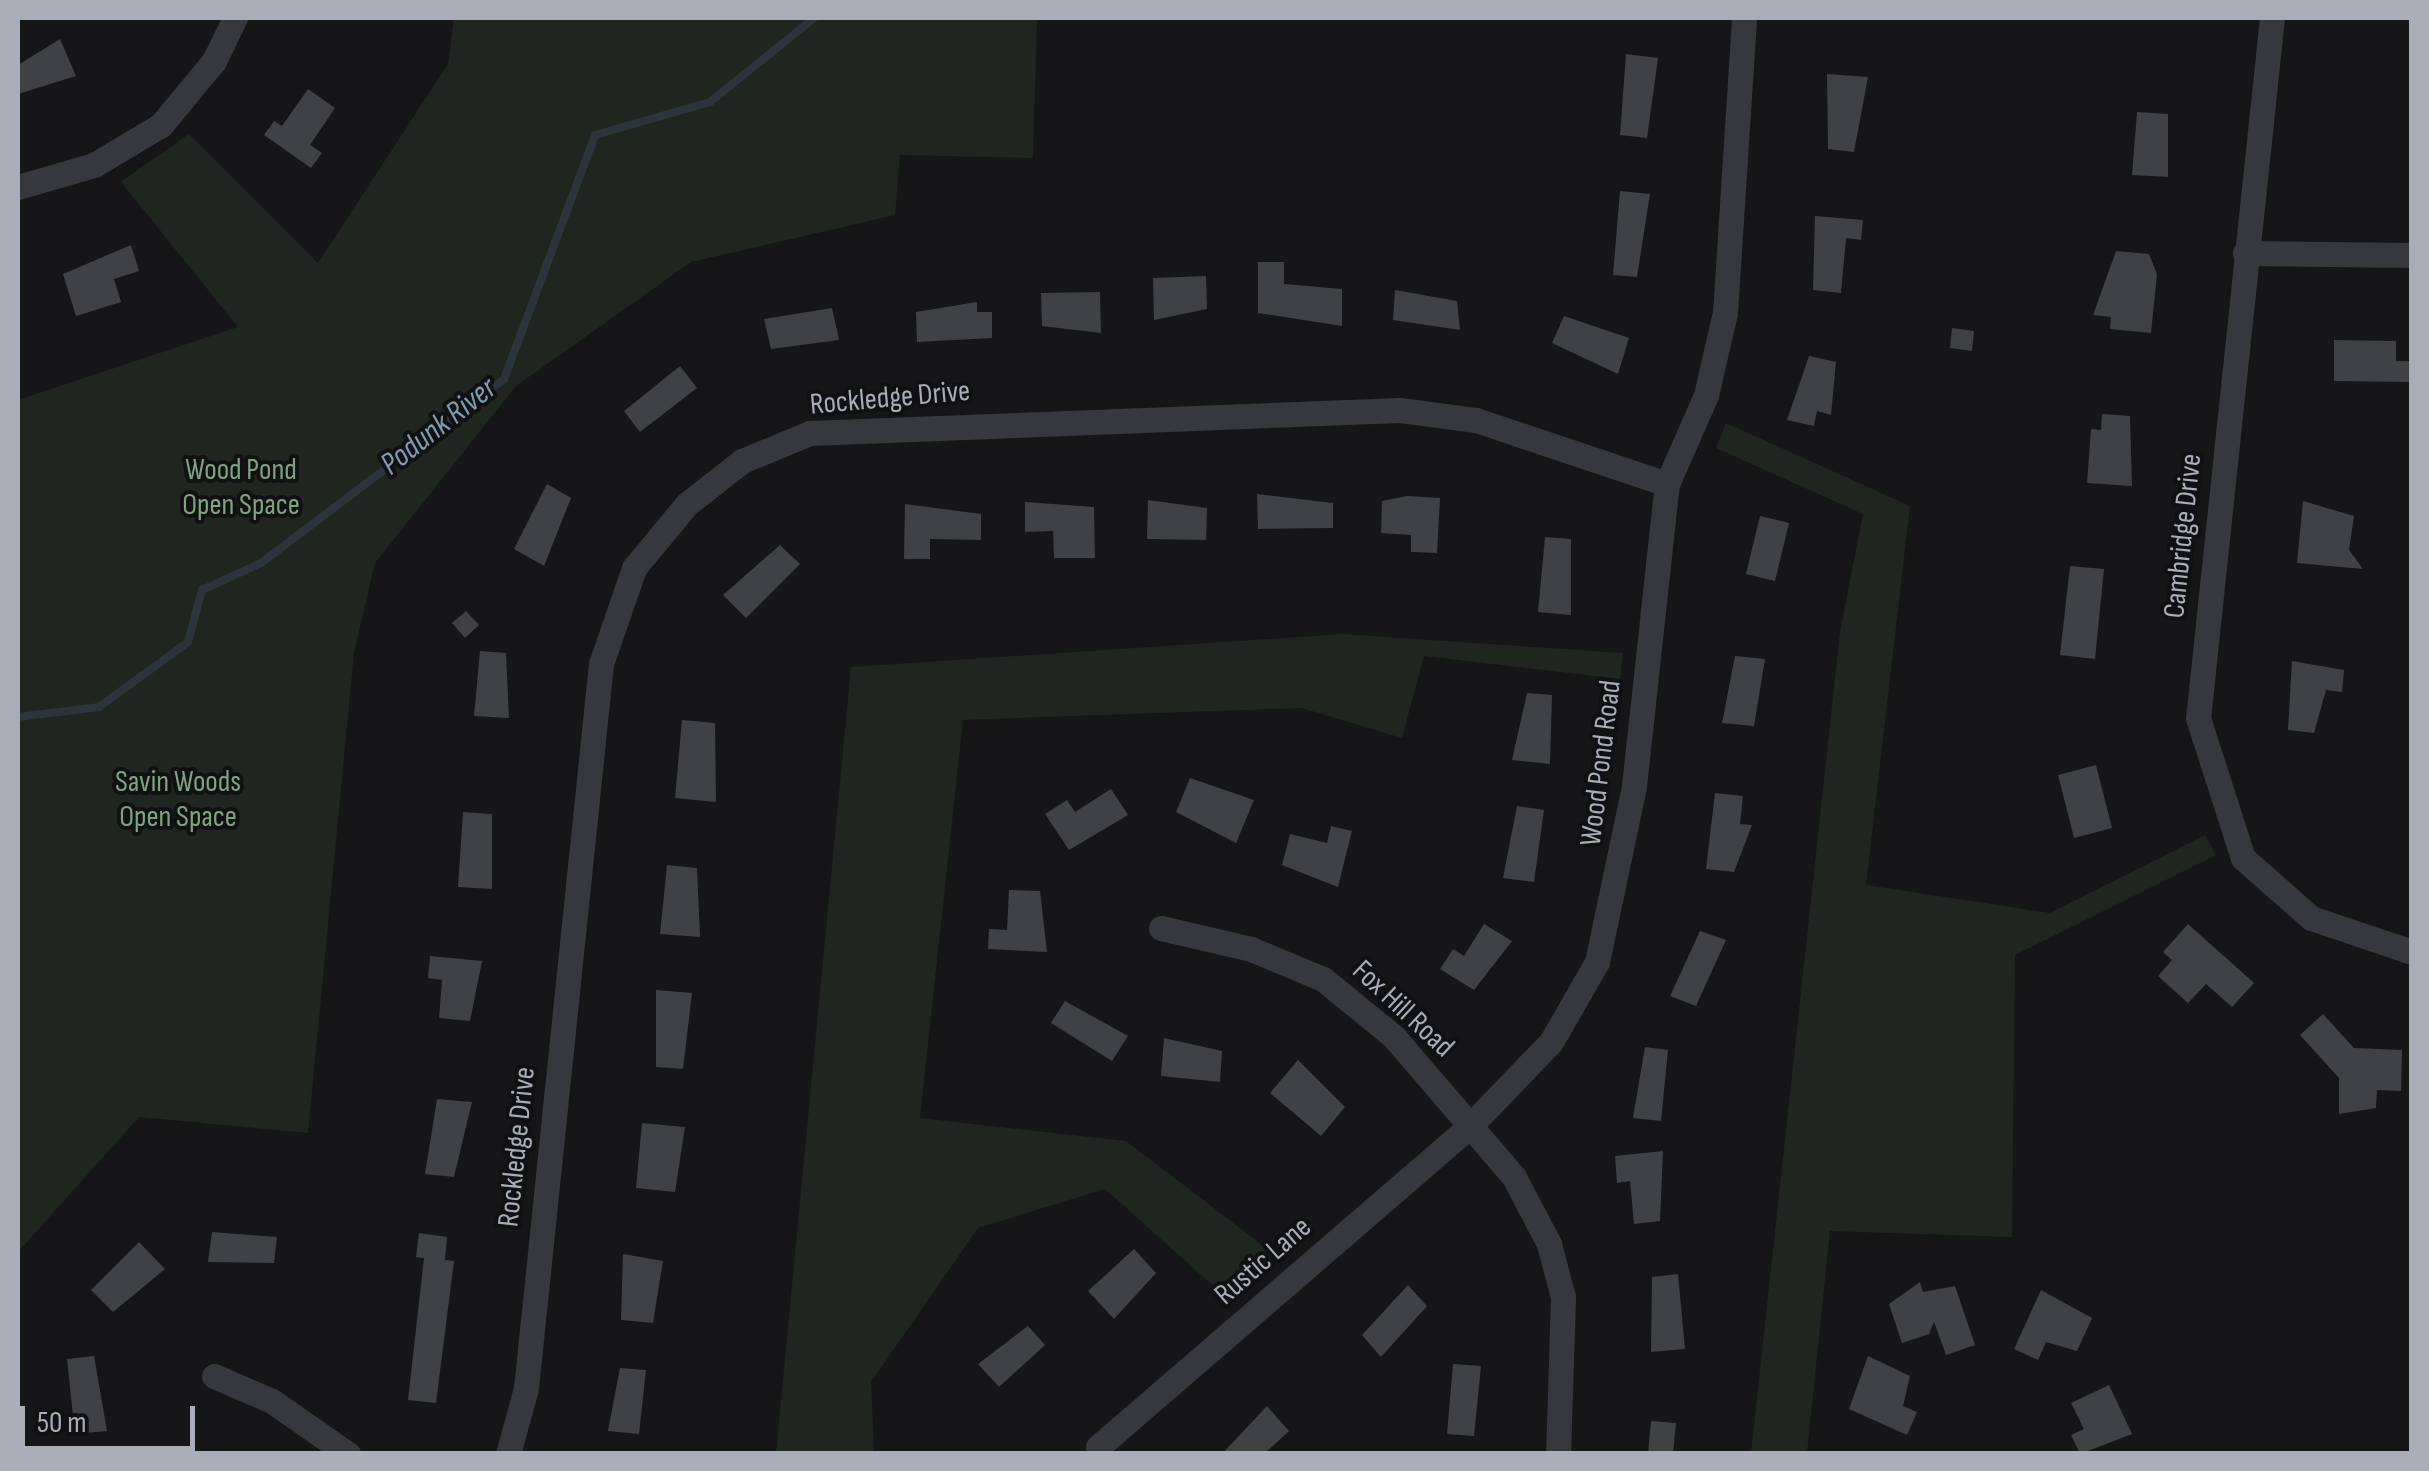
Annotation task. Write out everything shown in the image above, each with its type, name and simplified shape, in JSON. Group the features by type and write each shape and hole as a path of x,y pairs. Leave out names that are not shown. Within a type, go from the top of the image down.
{"street":[{"path":"18,187 94,166 161,125 214,62 235,18"},
{"name":"Wood Pond Road","path":"1471,1124 1550,1042 1598,962 1634,786 1667,484 1706,394 1725,313 1744,18"},
{"name":"Cambridge Drive","path":"2272,18 2198,718 2210,771 2243,858 2279,896 2311,918 2412,952"},
{"path":"2245,253 2412,255"},
{"name":"Rockledge Drive","path":"508,1454 526,1388 601,664 634,568 687,504 742,461 810,434 1400,410 1476,420 1667,484"},
{"name":"Fox Hill Road","path":"1161,928 1251,949 1323,979 1394,1037 1471,1124"},
{"path":"1471,1124 1514,1176 1549,1244 1563,1297 1558,1454"},
{"name":"Rustic Lane","path":"1098,1447 1471,1124"},
{"path":"214,1376 272,1401 348,1454"}],"green space":[{"name":"Wood Pond Open Space","path":"454,18 1037,18 1033,158 900,155 895,215 691,262 516,386 375,563 354,653 308,1133 139,1117 18,1252 18,400 238,327 121,182 189,134 318,263 448,64"},
{"path":"1726,423 1910,506 1866,885 2050,913 2205,835 2216,855 2015,955 2012,1237 1830,1231 1807,1453 1751,1453 1840,632 1863,514 1716,448"},
{"path":"1343,634 1623,653 1620,679 1424,656 1402,738 1302,708 963,720 920,1118 1126,1141 1278,1257 1229,1300 1105,1189 978,1228 871,1382 874,1453 776,1453 851,667"}],"building":[{"path":"60,39 76,76 18,94 18,65"},
{"path":"1626,54 1658,58 1647,138 1620,135"},
{"path":"1827,74 1868,77 1854,152 1828,149"},
{"path":"308,89 335,108 310,145 322,153 311,168 264,135 274,121 282,126"},
{"path":"2137,112 2168,114 2168,177 2132,175"},
{"path":"1620,191 1650,194 1637,277 1613,275"},
{"path":"1815,216 1863,220 1861,240 1846,238 1841,293 1813,290"},
{"path":"131,245 139,271 114,279 121,302 76,316 63,274"},
{"path":"2116,251 2149,254 2157,274 2151,333 2110,329 2111,317 2093,315"},
{"path":"1258,262 1284,262 1284,284 1342,289 1342,326 1258,313"},
{"path":"1206,276 1207,309 1154,320 1153,278"},
{"path":"1395,290 1457,301 1460,330 1393,320"},
{"path":"1100,292 1101,333 1042,326 1041,293"},
{"path":"977,302 977,312 992,312 992,338 917,342 916,312"},
{"path":"832,308 839,340 771,349 764,319"},
{"path":"1564,316 1629,338 1618,374 1552,343"},
{"path":"1952,328 1974,331 1972,351 1950,348"},
{"path":"2334,340 2396,341 2396,361 2412,361 2412,382 2334,381"},
{"path":"1809,356 1836,362 1831,415 1817,411 1814,426 1787,420"},
{"path":"680,366 697,388 640,432 624,411"},
{"path":"2102,414 2130,416 2132,486 2087,483 2091,429 2101,430"},
{"path":"547,484 571,498 544,566 514,549"},
{"path":"1257,494 1333,503 1333,528 1258,529"},
{"path":"1407,496 1440,498 1437,553 1411,552 1411,535 1381,533 1382,501"},
{"path":"1148,500 1207,508 1206,540 1147,539"},
{"path":"2303,501 2354,516 2349,550 2363,569 2297,563"},
{"path":"1025,502 1094,507 1095,558 1054,558 1053,531 1025,532"},
{"path":"905,504 981,514 981,540 930,539 930,559 904,559"},
{"path":"1760,516 1789,523 1775,581 1746,574"},
{"path":"1545,537 1571,539 1571,615 1538,612"},
{"path":"780,545 800,564 746,618 723,595"},
{"path":"2070,566 2104,569 2095,659 2060,655"},
{"path":"466,611 479,625 465,638 452,623"},
{"path":"480,651 506,653 509,718 474,716"},
{"path":"1735,656 1765,659 1754,726 1722,723"},
{"path":"2292,661 2344,670 2342,692 2326,690 2314,733 2288,730"},
{"path":"1527,693 1552,695 1550,764 1512,760"},
{"path":"682,720 715,723 716,802 675,798"},
{"path":"2096,765 2112,828 2074,838 2058,775"},
{"path":"1190,778 1254,800 1236,843 1176,812"},
{"path":"1111,789 1128,815 1069,850 1045,814 1067,800 1075,812"},
{"path":"1715,793 1743,796 1740,824 1752,825 1734,872 1706,869"},
{"path":"1517,806 1544,810 1534,882 1503,878"},
{"path":"463,812 492,814 492,889 458,887"},
{"path":"1331,826 1352,831 1338,887 1282,865 1290,834 1327,843"},
{"path":"667,865 697,868 700,937 660,934"},
{"path":"1009,890 1040,891 1047,952 988,949 989,929 1007,930"},
{"path":"1484,924 1512,941 1474,990 1440,969 1453,949 1464,956"},
{"path":"2188,924 2254,983 2232,1007 2206,984 2188,1003 2158,976 2172,960 2163,952"},
{"path":"1700,931 1726,940 1696,1006 1670,996"},
{"path":"430,956 482,961 470,1021 439,1018 442,980 428,978"},
{"path":"656,990 692,993 683,1069 656,1067"},
{"path":"1065,1001 1128,1036 1112,1061 1051,1023"},
{"path":"2323,1014 2354,1048 2402,1050 2401,1091 2377,1090 2376,1108 2339,1114 2339,1078 2300,1035"},
{"path":"1164,1038 1222,1051 1220,1082 1161,1076"},
{"path":"1645,1047 1668,1050 1661,1121 1633,1118"},
{"path":"1298,1060 1345,1107 1321,1136 1270,1093"},
{"path":"437,1099 472,1102 454,1177 425,1174"},
{"path":"642,1123 685,1127 675,1192 636,1188"},
{"path":"1663,1151 1660,1221 1634,1224 1630,1181 1617,1183 1615,1156"},
{"path":"212,1232 277,1237 274,1263 208,1262"},
{"path":"419,1233 447,1237 445,1260 454,1261 436,1403 408,1400 424,1258 416,1257"},
{"path":"139,1242 165,1269 113,1312 91,1290"},
{"path":"1134,1249 1156,1273 1114,1319 1088,1291"},
{"path":"623,1254 663,1261 653,1323 621,1320"},
{"path":"1678,1274 1685,1349 1651,1352 1652,1277"},
{"path":"1920,1282 1923,1292 1955,1286 1975,1345 1946,1355 1934,1322 1929,1334 1902,1343 1889,1304"},
{"path":"1408,1285 1427,1306 1381,1357 1362,1335"},
{"path":"2041,1290 2092,1318 2077,1351 2046,1342 2038,1360 2014,1349"},
{"path":"1028,1326 1045,1345 999,1387 978,1364"},
{"path":"94,1356 107,1431 75,1434 67,1359"},
{"path":"1868,1356 1910,1376 1903,1406 1917,1412 1907,1435 1849,1409"},
{"path":"1453,1364 1481,1366 1474,1436 1447,1434"},
{"path":"620,1368 646,1370 639,1434 608,1431"},
{"path":"2109,1385 2132,1434 2080,1454 2071,1435 2084,1429 2071,1403"},
{"path":"1267,1406 1289,1431 1264,1454 1222,1454"},
{"path":"1651,1421 1676,1423 1673,1454 1648,1454"}],"waterway":[{"name":"Podunk River","path":"18,717 99,707 188,642 202,590 261,563 504,379 595,135 710,102 814,18"}],"park label":[{"name":"Savin Woods Open Space","path":"178,799"}]}
